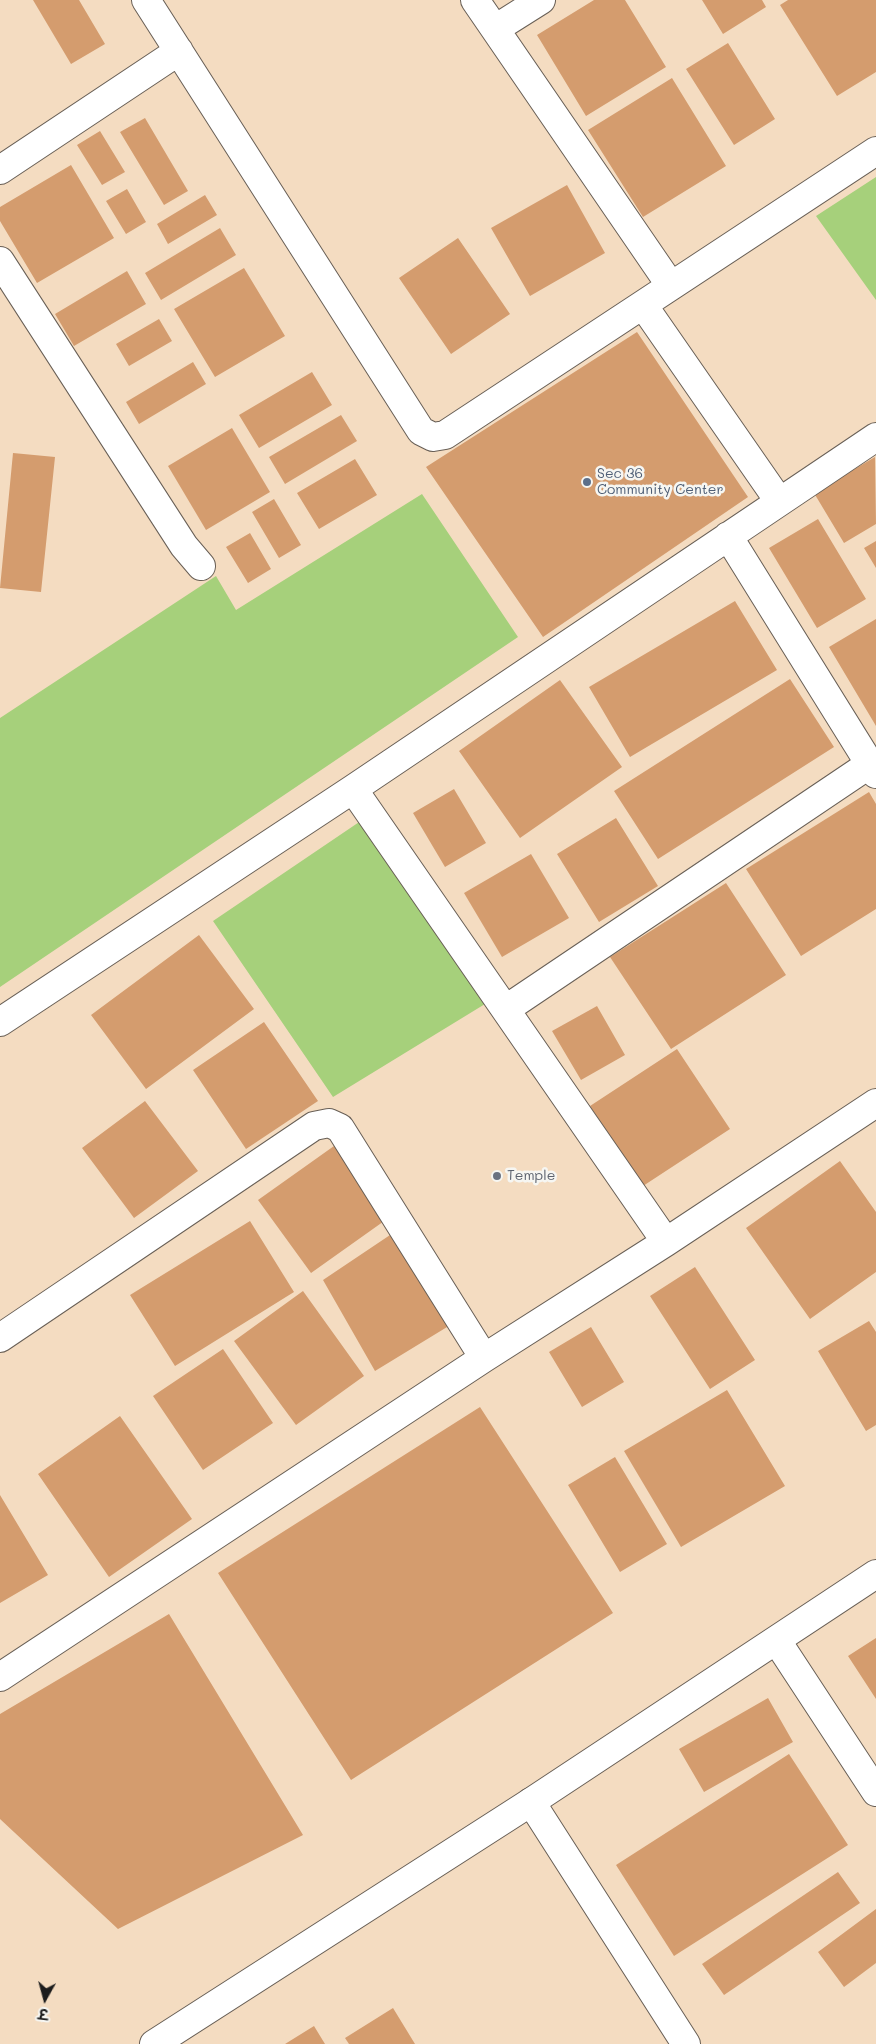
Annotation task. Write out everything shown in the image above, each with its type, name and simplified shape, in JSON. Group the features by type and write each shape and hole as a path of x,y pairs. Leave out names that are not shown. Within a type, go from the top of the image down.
{"street":[{"path":"146,0 421,431 433,437 446,435 876,151"},
{"path":"475,0 671,286"},
{"path":"495,30 542,0"},
{"path":"0,170 179,52"},
{"path":"0,261 184,546 201,566"},
{"path":"643,304 779,501"},
{"path":"0,1022 353,789 876,437"},
{"path":"506,1009 873,769 728,536"},
{"path":"353,789 666,1242"},
{"path":"0,1677 484,1358 666,1242 876,1102"},
{"path":"0,1338 314,1126 328,1123 340,1128 484,1358"},
{"path":"154,2044 531,1802 876,1574"},
{"path":"777,1641 876,1792"},
{"path":"531,1802 686,2044"}],"green space":[{"path":"876,177 876,300 816,216"},
{"path":"422,494 518,637 0,987 0,718 216,576 236,610"},
{"path":"371,814 485,1004 333,1097 213,921"}],"building":[{"path":"33,0 79,0 105,44 71,64"},
{"path":"594,0 625,0 666,67 586,116 537,35"},
{"path":"702,0 762,0 766,7 723,34"},
{"path":"788,0 876,0 876,72 837,96 780,5"},
{"path":"728,43 775,119 734,145 686,69"},
{"path":"672,78 726,166 643,217 588,130"},
{"path":"145,118 188,191 164,205 120,132"},
{"path":"100,131 125,172 102,185 77,145"},
{"path":"71,165 114,238 37,283 0,221 0,207"},
{"path":"567,185 605,253 530,296 491,228"},
{"path":"127,189 146,222 126,234 106,201"},
{"path":"205,195 217,215 168,244 157,224"},
{"path":"220,228 236,255 161,300 145,273"},
{"path":"458,238 510,314 451,354 399,278"},
{"path":"244,268 285,336 215,377 174,309"},
{"path":"127,271 146,304 74,346 55,314"},
{"path":"159,319 172,341 129,366 116,344"},
{"name":"Sec 36 Community Center","path":"637,332 748,497 543,637 426,467"},
{"path":"193,362 206,384 139,424 126,402"},
{"path":"312,372 332,405 259,448 239,415"},
{"path":"341,415 357,441 285,484 269,457"},
{"path":"232,428 270,492 206,530 168,466"},
{"path":"13,453 55,457 41,592 0,588"},
{"path":"875,457 876,524 844,543 814,493"},
{"path":"355,459 377,495 319,529 297,493"},
{"path":"274,499 301,545 279,558 252,512"},
{"path":"818,519 866,599 817,628 769,548"},
{"path":"250,533 271,569 248,583 226,547"},
{"path":"876,541 876,568 864,548"},
{"path":"735,601 777,670 630,757 589,687"},
{"path":"876,619 876,726 829,647"},
{"path":"790,679 834,747 658,859 614,791"},
{"path":"560,680 622,767 520,838 459,751"},
{"path":"454,789 486,843 445,867 413,813"},
{"path":"869,792 876,804 876,909 801,956 746,869"},
{"path":"616,818 658,886 599,922 557,854"},
{"path":"531,854 569,918 502,957 464,893"},
{"path":"726,883 786,975 671,1049 610,957"},
{"path":"199,935 254,1009 146,1089 91,1015"},
{"path":"597,1006 625,1055 581,1080 552,1031"},
{"path":"264,1022 318,1101 246,1149 193,1070"},
{"path":"677,1049 730,1129 643,1186 590,1106"},
{"path":"145,1101 198,1171 134,1218 82,1148"},
{"path":"334,1146 387,1219 311,1273 258,1200"},
{"path":"840,1161 876,1212 876,1272 810,1319 746,1228"},
{"path":"250,1221 294,1292 175,1366 130,1295"},
{"path":"399,1229 452,1324 375,1371 323,1280"},
{"path":"695,1267 755,1360 710,1389 650,1296"},
{"path":"303,1291 364,1376 296,1425 234,1341"},
{"path":"869,1321 876,1332 876,1425 866,1431 818,1351"},
{"path":"591,1327 624,1382 582,1407 549,1352"},
{"path":"223,1349 273,1423 203,1470 153,1396"},
{"path":"727,1390 785,1486 681,1547 624,1451"},
{"path":"480,1407 613,1613 351,1780 218,1573"},
{"path":"120,1416 192,1519 109,1577 38,1474"},
{"path":"615,1457 667,1544 620,1572 568,1485"},
{"path":"0,1495 48,1575 0,1603"},
{"path":"169,1614 303,1835 118,1929 0,1819 0,1714"},
{"path":"876,1638 876,1699 848,1656"},
{"path":"768,1698 793,1742 704,1792 679,1749"},
{"path":"789,1754 848,1845 674,1956 616,1865"},
{"path":"838,1872 860,1903 724,1995 702,1964"},
{"path":"876,1909 876,1963 844,1987 818,1952"},
{"path":"393,2008 415,2044 349,2044 345,2038"},
{"path":"314,2026 325,2044 285,2044"}],"place":[{"name":"Sec 36 Community Center","path":"587,482"},
{"name":"Temple","path":"497,1176"}]}
